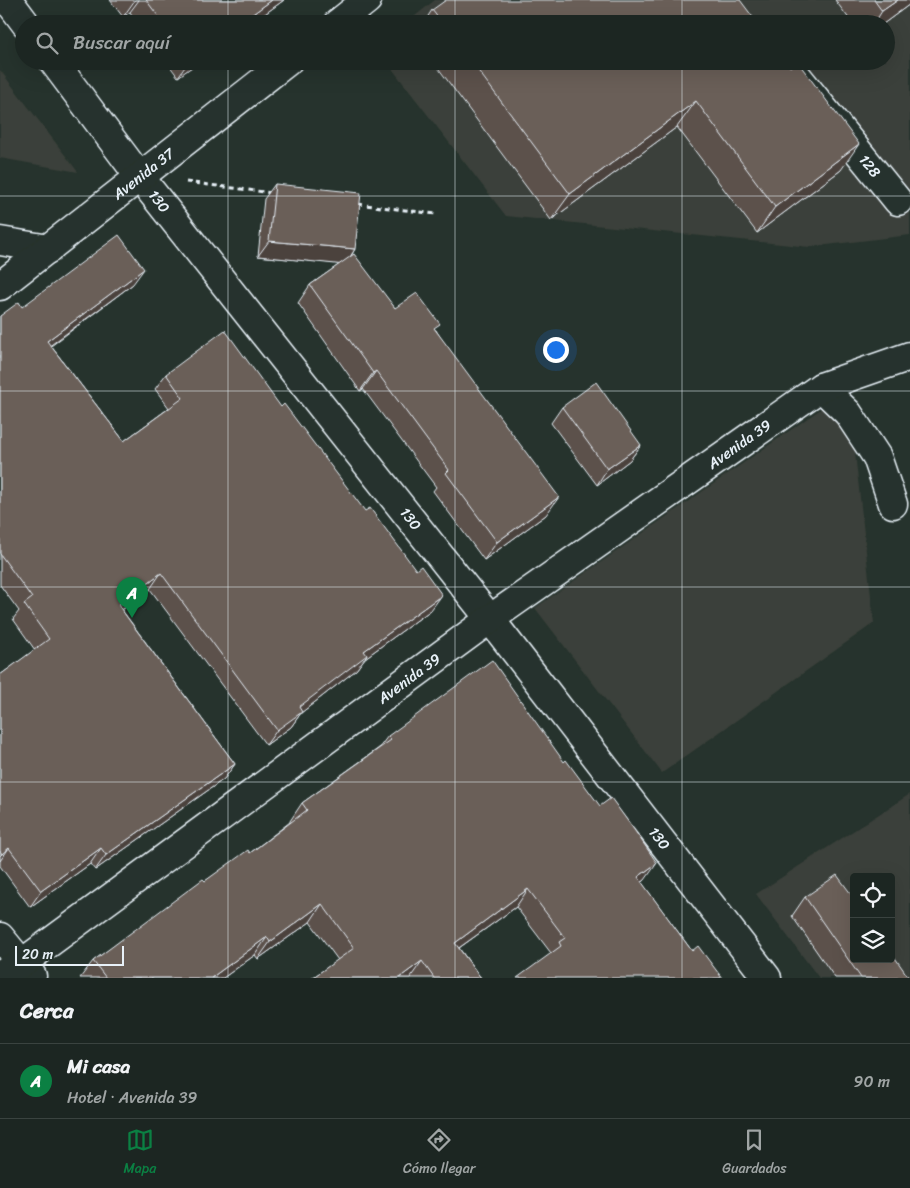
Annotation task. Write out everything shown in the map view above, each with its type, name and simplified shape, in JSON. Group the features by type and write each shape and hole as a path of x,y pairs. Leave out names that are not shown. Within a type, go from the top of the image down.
{"street":[{"path":"8,0 19,15"},
{"path":"348,15 367,0"},
{"name":"130","path":"61,70 139,176 490,620 767,978"},
{"name":"Avenida 37","path":"0,286 276,70"},
{"name":"128","path":"792,70 898,201"},
{"path":"0,241 49,249"},
{"name":"Avenida 39","path":"19,972 490,620 821,386 910,356"},
{"path":"821,386 848,414 877,457 893,504"},
{"path":"0,937 19,972"}],"path":[{"path":"139,176 278,194"},
{"path":"357,204 436,214"}],"shaded area":[{"path":"435,0 910,0 910,235 810,247 506,216 393,70 895,70 895,15 416,15"},
{"path":"0,70 78,172 0,158"},
{"path":"848,390 874,623 662,773 535,608"},
{"path":"910,794 910,978 819,978 756,894"}],"building":[{"path":"146,0 272,0 251,15 157,15"},
{"path":"446,0 740,0 751,15 436,15 432,10"},
{"path":"874,0 898,0 882,11"},
{"path":"478,70 804,70 859,144 775,207 696,101 570,194"},
{"path":"275,184 361,193 355,249 269,241"},
{"path":"119,235 144,269 47,341 124,441 183,398 166,374 225,330 281,407 284,404 365,511 370,508 416,570 421,566 442,595 364,651 367,655 299,707 302,712 277,730 161,573 118,605 235,764 106,855 101,848 41,891 9,848 2,854 0,851 0,675 49,639 24,604 32,598 0,554 0,316 19,302 22,307"},
{"path":"354,254 395,308 417,293 440,324 434,328 559,497 497,542 446,473 449,470 376,371 373,373 310,285"},
{"path":"596,382 641,445 607,469 562,407"},
{"path":"492,660 564,762 566,760 600,806 611,798 635,831 657,863 638,877 692,951 698,946 722,978 517,978 561,946 559,942 565,938 528,889 455,943 481,978 434,978 422,961 399,978 312,978 354,948 322,904 270,942 267,937 211,978 106,978 93,961 203,879 205,881 248,850 250,853 307,810 302,803 391,740 388,736"},
{"path":"837,875 850,893 850,962 805,897"},
{"path":"895,958 909,978 861,978 851,963 895,963"}],"place":[{"name":"Mi casa","path":"132,618"}]}
